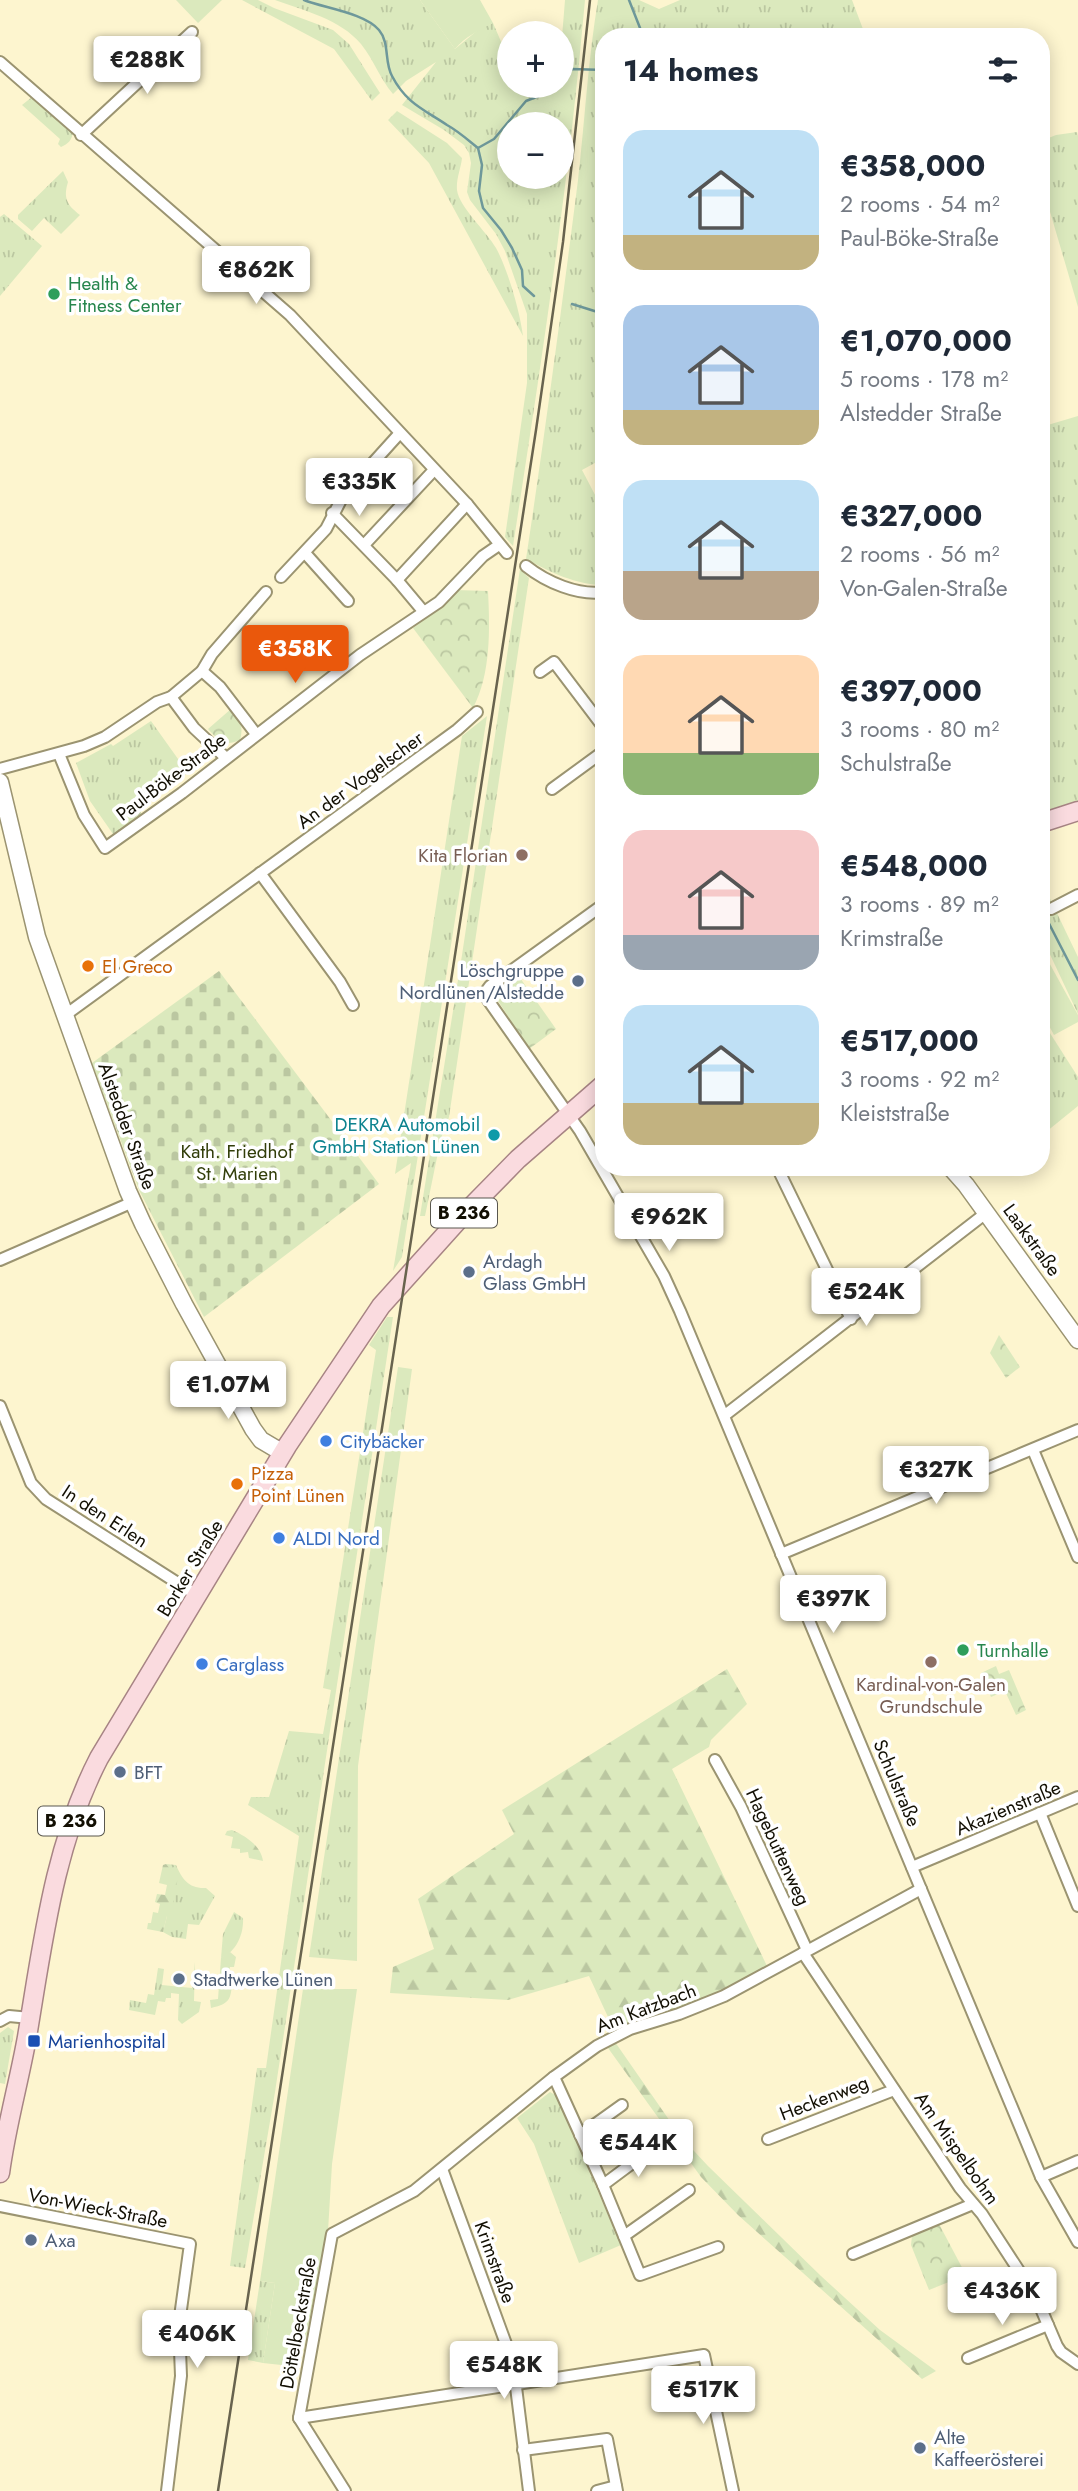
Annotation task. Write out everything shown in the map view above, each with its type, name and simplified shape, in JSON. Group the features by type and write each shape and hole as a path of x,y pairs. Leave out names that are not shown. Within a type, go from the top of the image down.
{"main road":[{"path":"1050,820 1078,811"},
{"name":"Borker Straße","path":"0,2173 51,1893 68,1829 85,1785 111,1736 283,1452 394,1291 518,1159 595,1092"}],"street":[{"path":"82,135 192,32"},
{"path":"0,62 289,315 467,504 397,580"},
{"path":"281,577 326,529 342,496 399,434"},
{"path":"364,545 434,470"},
{"name":"Paul-Böke-Straße","path":"59,754 83,815 106,848 360,655 439,602 483,556 503,549 467,504"},
{"path":"332,513 423,611"},
{"path":"305,553 348,601"},
{"path":"526,566 536,574 560,585 587,593 595,593"},
{"path":"0,769 59,754 104,737 157,702 171,697 202,671 212,654 266,592"},
{"path":"540,672 554,662 595,716"},
{"name":"Paul-Böke-Straße","path":"202,671 228,696 256,734"},
{"path":"171,697 194,728 226,758"},
{"name":"An der Vogelscher","path":"64,1016 457,730 477,712"},
{"path":"552,789 595,758"},
{"name":"Alstedder Straße","path":"0,782 37,937 132,1202 253,1429 261,1440 283,1452"},
{"path":"260,873 332,971 353,1005"},
{"path":"1051,909 1078,895"},
{"name":"Schulstraße","path":"595,911 487,990 488,999 580,1131 595,1157"},
{"name":"Schulstraße","path":"606,1176 664,1276 725,1415 1041,2177 1078,2242"},
{"path":"781,1176 851,1320"},
{"name":"Laakstraße","path":"957,1176 1078,1340"},
{"path":"0,1260 132,1202"},
{"path":"725,1415 986,1213"},
{"name":"In den Erlen","path":"0,1406 31,1483 46,1499 198,1596"},
{"path":"781,1554 1078,1430"},
{"path":"1032,1450 1078,1557"},
{"name":"Hagebuttenweg","path":"715,1760 741,1807 805,1952"},
{"name":"Akazienstraße","path":"912,1867 1078,1797"},
{"path":"1040,1813 1078,1906"},
{"name":"Am Katzbach","path":"332,2234 414,2191 554,2077 614,2036 698,2008 921,1889"},
{"name":"Am Mispelbohm","path":"805,1952 894,2090 982,2214 1035,2297 1061,2352 1078,2364"},
{"path":"0,2021 9,2015 30,2018"},
{"path":"554,2077 640,2275 718,2247"},
{"name":"Heckenweg","path":"768,2139 894,2090"},
{"path":"580,2135 622,2105"},
{"path":"603,2185 654,2147"},
{"path":"1041,2177 1078,2161"},
{"name":"Krimstraße","path":"442,2169 513,2363 528,2491"},
{"path":"624,2236 689,2190"},
{"path":"853,2253 973,2204"},
{"name":"Von-Wieck-Straße","path":"0,2206 190,2244 178,2324 181,2376 167,2491"},
{"name":"Döttelbeckstraße","path":"299,2418 332,2234"},
{"path":"968,2358 1048,2325"},
{"path":"345,2491 299,2418 704,2355 733,2491"},
{"path":"523,2450 607,2439 616,2488 597,2491"}],"green space":[{"path":"176,0 222,0 198,23"},
{"path":"242,0 258,0 333,30 349,44 380,93 372,101 334,49"},
{"path":"275,0 420,0 455,49 479,29 493,23 497,32 497,98 574,98 574,21 563,21 565,0 585,0 573,112 497,112 497,189 565,189 513,546 505,537 527,383 527,314 505,251 467,192 471,163 469,153 464,145 444,130 402,105 436,62 406,81 393,94 366,50 353,35 310,12"},
{"path":"420,0 480,0 493,23 468,37 455,49"},
{"path":"598,0 639,0 659,9 680,0 852,0 863,28 595,28 595,463 582,470 595,495 595,584 573,580 526,559 572,227"},
{"path":"32,97 73,132 66,145 61,147 58,144 60,139 22,105"},
{"path":"397,111 447,143 462,158 457,186 459,197 496,248 513,291 523,336 429,163 388,120"},
{"path":"1077,132 1078,136 1078,307 1050,212 1050,137"},
{"path":"63,171 68,182 67,201 80,215 61,234 44,218 32,231 18,219 18,215"},
{"path":"4,214 42,246 0,296 0,217"},
{"path":"1078,416 1078,811 1050,820 1050,424"},
{"path":"520,569 529,578 449,1117 441,1138 425,1216 420,1216 462,955"},
{"path":"455,590 488,591 489,636 486,666 473,708 413,628 439,609"},
{"path":"231,709 237,716 242,731 240,740 226,743 208,729"},
{"path":"487,716 402,1257 393,1271 411,1163 395,1174 462,736"},
{"path":"151,721 188,773 138,807 142,815 113,834 90,801 76,763 111,744 113,746"},
{"path":"1050,899 1078,957 1078,1014 1050,954"},
{"path":"1050,964 1078,1015 1078,1022 1054,1035 1050,1028"},
{"name":"Kath. Friedhof St. Marien","path":"219,971 379,1184 204,1317 139,1190 92,1063"},
{"path":"518,975 556,1029 529,1049 493,993"},
{"path":"1050,1033 1078,1077 1078,1106 1050,1129"},
{"path":"387,1317 393,1317 275,2092 245,2268 230,2266 257,2068 266,2068 299,1836 248,1805 251,1797 269,1797 289,1731 323,1734 331,1690 323,1688 376,1350 369,1345"},
{"path":"999,1335 1020,1367 1006,1378 990,1353"},
{"path":"398,1367 412,1369 358,1766 357,1961 309,1957"},
{"path":"996,1666 999,1674 1009,1670 1026,1710 1016,1715 1005,1691 991,1697 981,1673"},
{"path":"727,1669 747,1704 711,1740 709,1747 672,1769 767,1966 717,1993 615,2032 589,1976 508,2000 390,1993 393,1967 434,1949 418,1899 514,1834 502,1810"},
{"path":"232,1830 252,1842 263,1861 249,1858 248,1852 240,1853 240,1849 231,1848 233,1837 225,1835"},
{"path":"166,1864 176,1865 187,1882 195,1887 206,1888 215,1896 199,1925 188,1924 186,1939 172,1937 163,1932 167,1916 170,1916 177,1878"},
{"path":"166,1864 178,1877 171,1916 167,1916 163,1932 147,1929 153,1912 158,1913 160,1904 155,1902 157,1894 165,1895 167,1885 159,1883 163,1865"},
{"path":"234,1912 243,1918 240,1936 235,1947 221,1958 223,1934"},
{"path":"230,1952 236,1957 228,1977 233,1978 229,1999 211,2008 210,2000 218,1999 221,1958"},
{"path":"195,1962 194,2001 201,2002 199,2012 182,2024 178,2020 179,1994 171,1993 171,1998 166,1998 165,2002 158,2001 155,2015 129,2010 130,2000 146,2003 148,1994 154,1995 158,1968 164,1969 162,1985 192,1988"},
{"path":"303,1989 357,1989 332,2164 328,2231 300,2367 263,2363 275,2283 260,2281"},
{"path":"8,2027 14,2031 5,2084 0,2083 0,2033"},
{"path":"615,2042 681,2137 708,2166 880,2330 936,2371 922,2379 738,2215 701,2177 608,2048"},
{"path":"550,2092 557,2096 621,2245 579,2263 534,2144 517,2118"},
{"path":"939,2224 966,2275 929,2290 911,2245 912,2236"},
{"path":"260,2281 275,2283 263,2363 248,2360"}],"waterway":[{"path":"304,0 354,15 373,24 382,35 390,71 403,93 478,148 494,139 526,101 534,98"},
{"path":"629,0 640,28"},
{"path":"574,69 595,70"},
{"path":"478,148 482,165 479,191 483,208 512,248 522,270 523,286 534,296"},
{"path":"572,304 595,311"},
{"path":"1050,926 1078,980"}],"railway":[{"path":"218,2491 536,430 563,242 590,0"}],"place":[{"name":"Health & Fitness Center","path":"54,294"},
{"name":"Kita Florian","path":"522,855"},
{"name":"El Greco","path":"88,966"},
{"name":"Löschgruppe Nordlünen/Alstedde","path":"578,981"},
{"name":"DEKRA Automobil GmbH Station Lünen","path":"494,1135"},
{"name":"Ardagh Glass GmbH","path":"469,1272"},
{"name":"Citybäcker","path":"326,1441"},
{"name":"Pizza Point Lünen","path":"237,1484"},
{"name":"ALDI Nord","path":"279,1538"},
{"name":"Turnhalle","path":"963,1650"},
{"name":"Kardinal-von-Galen Grundschule","path":"931,1662"},
{"name":"Carglass","path":"202,1664"},
{"name":"BFT","path":"120,1772"},
{"name":"Stadtwerke Lünen","path":"179,1979"},
{"name":"Marienhospital","path":"34,2041"},
{"name":"Axa","path":"31,2240"},
{"name":"Alte Kaffeerösterei","path":"920,2448"}]}
